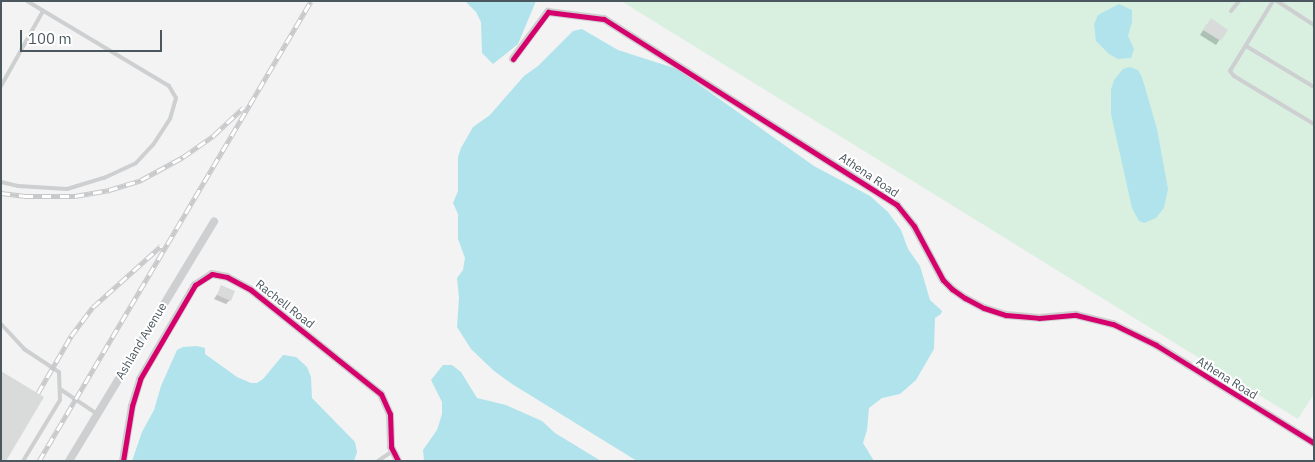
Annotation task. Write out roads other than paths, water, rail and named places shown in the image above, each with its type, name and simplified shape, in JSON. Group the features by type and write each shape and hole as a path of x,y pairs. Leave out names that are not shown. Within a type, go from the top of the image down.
{"street":[{"name":"Athena Road","path":"513,59 548,12 604,19 897,205 914,226 943,280 965,298 984,308 1006,315 1039,318 1076,315 1113,324 1156,345 1314,443"},
{"name":"Ashland Avenue","path":"69,461 214,222"},
{"name":"Rachell Road","path":"123,461 132,406 140,379 195,285 212,274 227,277 251,290 381,394 390,414 390,436 393,451 398,461"}],"lane":[{"path":"1,182 18,186 67,189 104,178 136,163 153,145 170,119 176,98 169,86 27,1"},
{"path":"1232,11 1239,1"},
{"path":"1314,25 1275,1 1230,71 1234,76 1314,124"},
{"path":"1,86 44,11"},
{"path":"1246,46 1314,87"},
{"path":"1,324 24,349 58,372 60,400 23,461"},
{"path":"60,389 97,414"},
{"path":"378,461 393,451"}],"water":[{"path":"465,1 536,1 518,44 493,64 482,53 481,22 476,12"},
{"path":"1119,4 1132,10 1132,22 1128,36 1134,49 1131,58 1118,59 1109,54 1096,41 1094,24 1098,15"},
{"path":"582,29 618,50 677,69 814,166 870,196 888,212 901,230 908,249 920,266 930,300 942,311 935,318 934,349 916,380 900,394 882,398 869,408 867,430 863,443 874,461 637,461 512,384 494,371 471,349 457,327 459,298 457,278 463,270 465,258 458,239 458,214 453,203 458,191 458,157 461,148 473,127 490,115 524,76 538,66 573,31"},
{"path":"1130,67 1138,70 1142,77 1157,129 1168,189 1164,208 1156,218 1144,223 1139,221 1132,208 1111,114 1111,89 1114,80 1123,69"},
{"path":"197,346 205,348 205,354 237,377 251,383 257,383 263,379 283,355 296,357 307,367 311,377 312,398 355,442 357,452 354,461 132,461 142,432 154,410 161,386 177,350 183,347"},
{"path":"443,365 452,365 461,372 477,398 506,405 542,421 555,433 601,461 424,461 423,450 437,430 442,414 442,402 431,380"}],"railway":[{"path":"39,461 311,1"},
{"path":"1,193 24,196 75,196 109,190 141,180 183,157 214,135 243,108"},
{"path":"38,393 71,336 93,307 161,246"}]}
